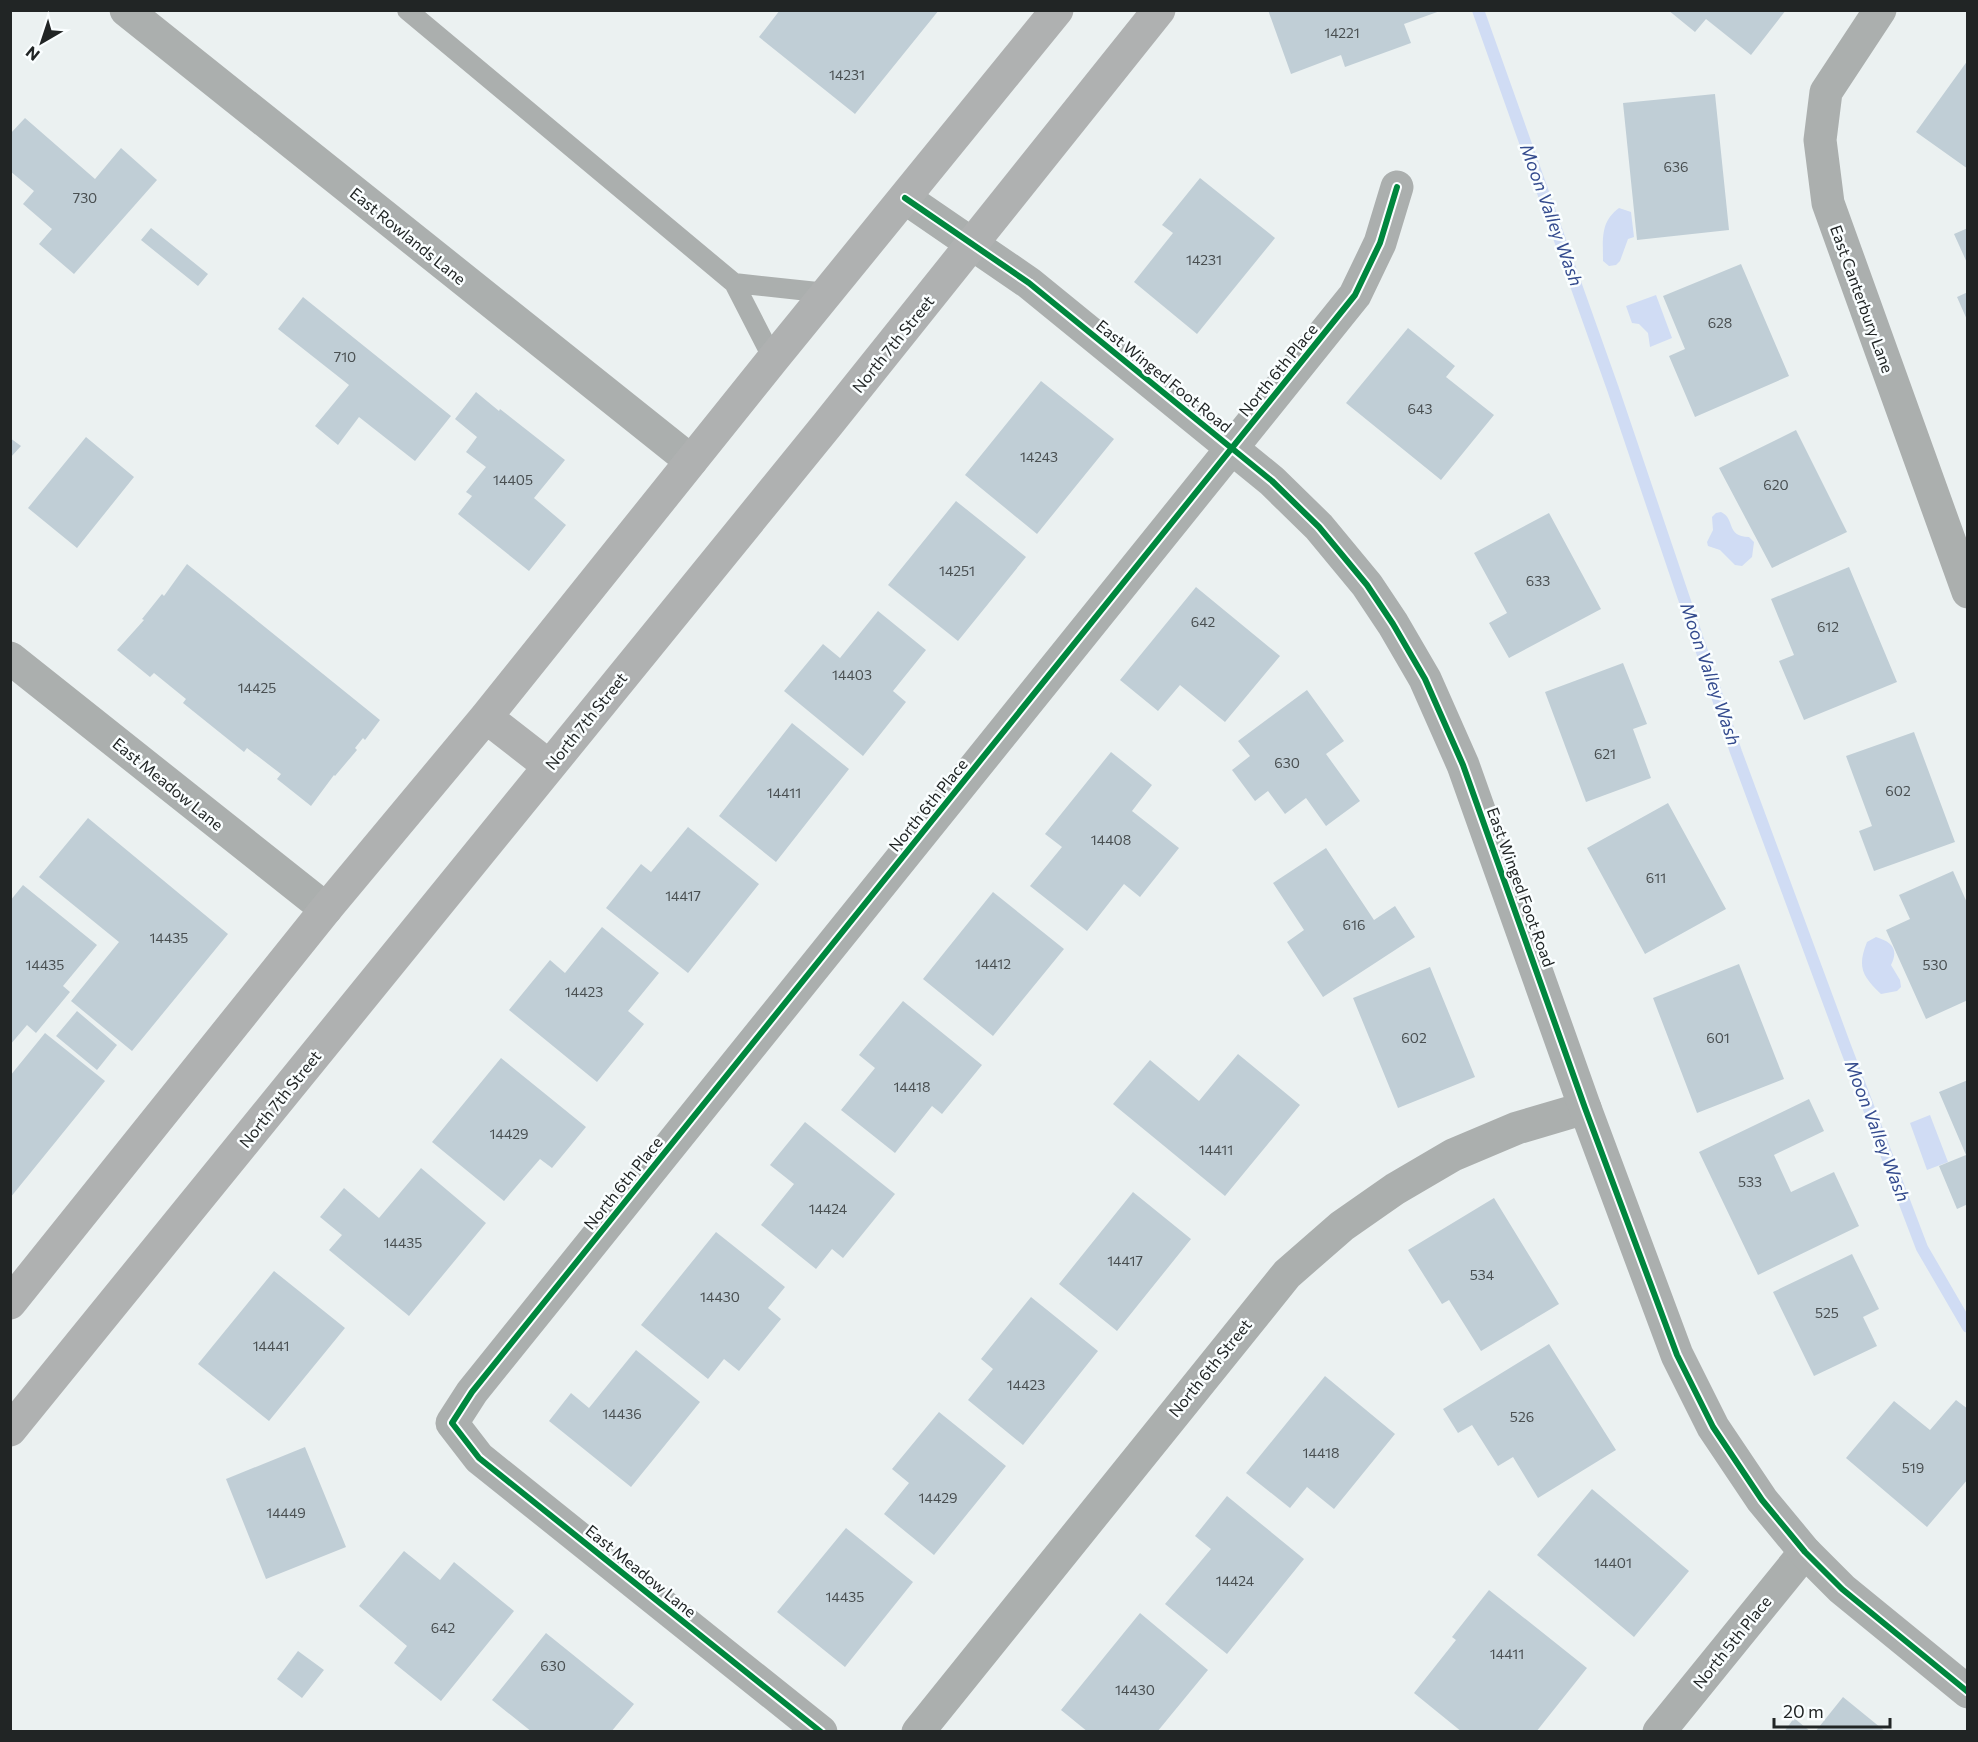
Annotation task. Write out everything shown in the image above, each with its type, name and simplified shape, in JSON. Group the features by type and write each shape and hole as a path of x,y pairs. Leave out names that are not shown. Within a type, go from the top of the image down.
{"main road":[{"path":"10,1303 326,909 486,717 1057,10"},
{"name":"North 7th Street","path":"14,1420 404,948 973,244 1159,10"},
{"path":"486,717 549,766"}],"street":[{"name":"East Rowlands Lane","path":"126,10 691,461"},
{"name":"East Canterbury Lane","path":"1880,10 1826,92 1820,140 1828,203 1968,592"},
{"name":"North 6th Place","path":"452,1423 472,1392 1355,295 1380,243 1397,187"},
{"name":"East Winged Foot Road","path":"905,198 1029,283 1272,481 1319,527 1367,585 1394,624 1425,679 1467,777 1584,1108 1677,1354 1713,1427 1762,1500 1805,1552 1842,1589 1968,1692"},
{"name":"East Meadow Lane","path":"10,658 326,909"},
{"name":"North 6th Street","path":"918,1731 1287,1274 1342,1226 1395,1189 1452,1155 1517,1128 1584,1108"},
{"name":"East Meadow Lane","path":"452,1423 479,1458 820,1731"},
{"name":"North 5th Place","path":"1659,1731 1805,1552"}],"lane":[{"path":"408,10 734,283 773,359"},
{"path":"734,283 827,293"}],"water":[{"path":"1619,208 1631,212 1634,237 1628,239 1620,261 1616,265 1609,266 1603,261 1604,232 1608,219"},
{"path":"1656,295 1672,338 1650,347 1648,333 1639,324 1632,323 1626,306"},
{"path":"1721,512 1726,515 1737,534 1749,537 1754,542 1752,557 1742,566 1735,565 1720,550 1708,546 1707,542 1713,530 1712,517"},
{"path":"1876,937 1886,941 1894,950 1891,965 1900,980 1901,987 1897,991 1881,994 1869,982 1863,971 1862,958 1867,942"},
{"path":"1930,1115 1948,1162 1927,1170 1910,1123"}],"building":[{"path":"780,10 939,10 855,114 759,37"},
{"path":"1268,10 1440,11 1404,24 1411,43 1345,67 1341,55 1291,74"},
{"path":"1668,10 1786,10 1751,55 1706,19 1695,32"},
{"path":"1968,60 1968,169 1916,132"},
{"path":"1715,94 1729,230 1637,240 1623,103"},
{"path":"25,118 95,179 121,148 157,180 74,274 39,244 52,229 23,204 34,191 10,171 10,134"},
{"path":"1200,178 1275,238 1197,334 1134,282 1173,233 1162,225"},
{"path":"151,228 208,274 198,286 141,240"},
{"path":"1968,228 1968,265 1954,234"},
{"path":"1741,264 1789,376 1695,417 1669,356 1685,349 1663,296"},
{"path":"1968,292 1968,322 1957,297"},
{"path":"303,297 451,416 415,461 359,417 338,445 315,426 349,385 278,329"},
{"path":"1408,328 1455,366 1446,377 1494,415 1441,480 1346,403"},
{"path":"1041,381 1114,439 1037,534 965,475"},
{"path":"476,392 565,460 534,498 566,525 529,571 458,514 472,496 466,492 486,467 466,452 477,437 455,419"},
{"path":"1796,430 1847,532 1772,568 1719,468"},
{"path":"86,437 134,477 77,548 28,508"},
{"path":"10,438 21,446 10,458"},
{"path":"956,501 1026,557 958,641 888,585"},
{"path":"1549,513 1601,609 1509,658 1489,623 1507,613 1474,553"},
{"path":"187,564 380,720 365,740 363,738 355,748 357,750 334,775 311,806 277,779 281,774 247,748 244,752 183,703 186,699 154,673 150,677 117,650 144,620 142,619 162,594 164,596"},
{"path":"1849,567 1897,682 1804,720 1779,661 1794,655 1771,599"},
{"path":"1196,587 1280,656 1225,722 1180,685 1158,711 1120,680"},
{"path":"878,611 926,650 893,691 906,702 863,756 784,691 823,644 840,658"},
{"path":"1623,663 1647,724 1633,729 1651,778 1586,802 1545,692"},
{"path":"1307,690 1344,741 1326,754 1360,801 1326,826 1306,798 1285,814 1268,791 1255,801 1232,770 1250,756 1238,741"},
{"path":"792,723 849,769 776,862 719,816"},
{"path":"1914,732 1955,842 1874,871 1859,831 1872,826 1846,756"},
{"path":"1111,752 1152,785 1132,811 1179,848 1140,897 1124,884 1087,931 1030,886 1062,847 1045,834"},
{"path":"1668,803 1726,909 1645,954 1587,848"},
{"path":"88,818 228,934 132,1051 71,1001 119,942 39,877"},
{"path":"688,827 759,884 688,973 606,908 641,864 651,872"},
{"path":"1326,848 1374,920 1395,906 1415,937 1323,997 1287,942 1304,930 1273,883"},
{"path":"1953,871 1968,905 1968,1000 1926,1019 1886,930 1910,919 1899,895"},
{"path":"23,885 97,945 63,986 70,992 36,1033 27,1025 10,1045 10,901"},
{"path":"993,892 1064,949 993,1036 923,979"},
{"path":"602,927 659,973 628,1011 644,1024 597,1082 509,1010 550,960 565,973"},
{"path":"1739,964 1784,1079 1697,1113 1653,998"},
{"path":"1430,967 1475,1077 1398,1108 1353,998"},
{"path":"903,1001 982,1065 942,1114 932,1106 895,1153 841,1110 875,1068 859,1055"},
{"path":"77,1011 117,1045 97,1070 56,1036"},
{"path":"45,1033 105,1081 10,1198 10,1076"},
{"path":"1238,1054 1300,1105 1225,1196 1113,1104 1150,1060 1199,1101"},
{"path":"501,1058 586,1127 552,1168 540,1159 504,1201 432,1142"},
{"path":"1968,1080 1968,1204 1957,1209 1939,1166 1966,1155 1939,1092"},
{"path":"1809,1099 1824,1131 1774,1155 1791,1192 1834,1172 1859,1226 1758,1275 1699,1152"},
{"path":"805,1122 895,1194 843,1258 832,1249 816,1269 761,1225 794,1184 770,1165"},
{"path":"421,1168 486,1223 409,1316 329,1250 342,1235 320,1217 344,1188 379,1218"},
{"path":"1133,1192 1191,1239 1117,1331 1059,1284"},
{"path":"1494,1198 1559,1304 1481,1351 1449,1300 1442,1304 1408,1250"},
{"path":"716,1232 785,1287 768,1308 781,1319 739,1371 724,1359 708,1379 641,1325"},
{"path":"1852,1254 1879,1309 1863,1317 1877,1346 1814,1376 1773,1292"},
{"path":"274,1271 345,1328 269,1421 198,1364"},
{"path":"1031,1297 1098,1351 1023,1445 968,1400 993,1369 981,1359"},
{"path":"1549,1344 1616,1450 1538,1498 1513,1457 1498,1466 1472,1425 1458,1433 1443,1409"},
{"path":"636,1350 700,1402 631,1487 549,1421 571,1393 589,1408"},
{"path":"1325,1376 1395,1434 1334,1509 1307,1487 1290,1508 1246,1473"},
{"path":"1956,1400 1968,1409 1968,1479 1927,1527 1846,1458 1894,1401 1930,1430"},
{"path":"939,1412 1006,1466 934,1555 884,1514 909,1483 892,1469"},
{"path":"305,1447 346,1547 266,1579 226,1479"},
{"path":"1592,1489 1689,1571 1634,1637 1537,1555"},
{"path":"1227,1496 1304,1559 1227,1654 1165,1604 1211,1549 1195,1536"},
{"path":"846,1528 913,1582 845,1667 777,1612"},
{"path":"404,1551 440,1580 454,1562 514,1611 441,1701 394,1663 407,1646 359,1606"},
{"path":"1489,1590 1587,1668 1536,1732 1462,1732 1414,1693 1456,1640 1452,1637"},
{"path":"1140,1613 1208,1670 1157,1732 1088,1732 1061,1710"},
{"path":"546,1633 634,1704 611,1732 532,1732 492,1700"},
{"path":"298,1651 324,1670 302,1698 277,1679"},
{"path":"1843,1697 1886,1732 1815,1732"},
{"path":"1794,1718 1811,1732 1784,1732"}],"waterway":[{"name":"Moon Valley Wash","path":"1478,10 1613,389 1736,752 1845,1046 1922,1248 1968,1327"}],"cycle path":[{"path":"821,1732 479,1458 452,1423 472,1392 1355,295 1380,243 1397,187"},
{"path":"905,198 1029,283 1272,481 1319,527 1367,585 1425,679 1463,765 1585,1108 1677,1355 1713,1427 1762,1500 1805,1552 1842,1589 1968,1692"}]}
